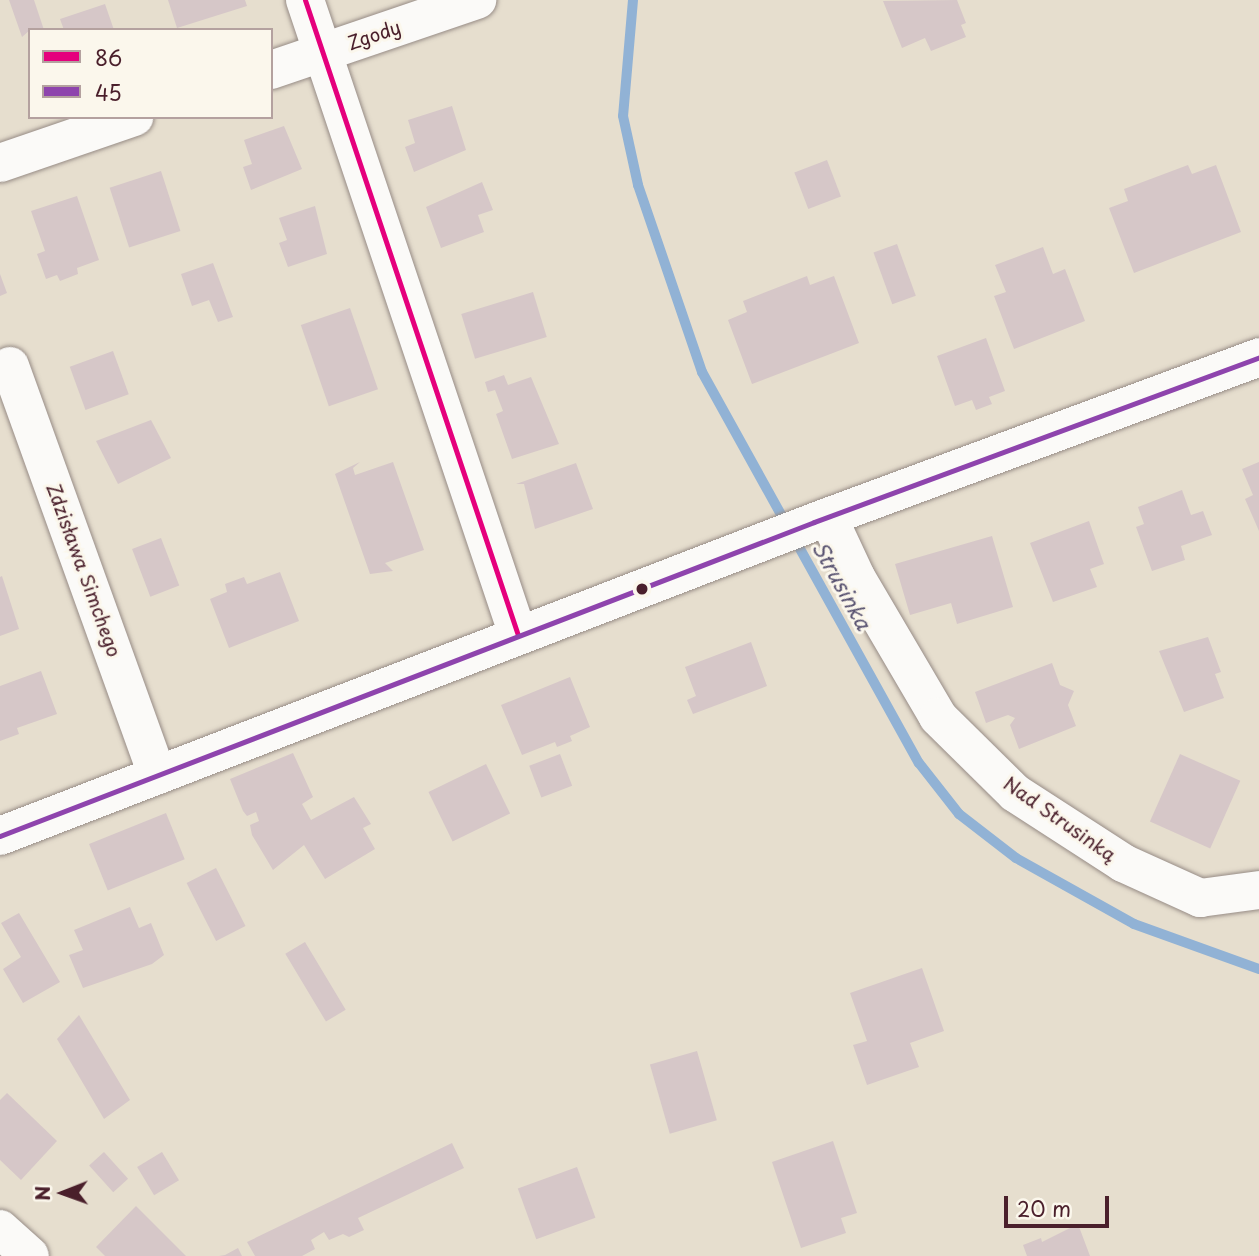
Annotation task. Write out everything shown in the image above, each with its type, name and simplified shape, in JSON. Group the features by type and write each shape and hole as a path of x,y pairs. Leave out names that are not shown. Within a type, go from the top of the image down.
{"street":[{"path":"305,0 518,635"},
{"name":"Zgody","path":"273,69 477,0"},
{"path":"0,163 128,119"},
{"path":"0,836 821,519 1259,357"},
{"name":"Zdzisława Simchego","path":"10,366 157,775"},
{"name":"Nad Strusinką","path":"821,519 938,717 1015,793 1123,863 1200,898 1259,890"},
{"path":"0,1229 30,1256"}],"building":[{"path":"9,0 34,0 43,28 28,28 22,37"},
{"path":"168,0 245,0 247,6 177,28"},
{"path":"957,0 966,23 961,25 966,37 931,51 925,38 902,48 883,1"},
{"path":"105,4 113,28 63,28 60,19"},
{"path":"452,106 466,150 414,172 405,147 415,143 408,120"},
{"path":"284,126 302,169 251,190 243,167 252,164 244,140"},
{"path":"827,160 841,196 808,209 794,173"},
{"path":"1188,165 1192,174 1216,165 1241,232 1134,273 1109,208 1128,201 1124,189"},
{"path":"161,171 180,231 129,248 110,188"},
{"path":"482,182 493,210 478,215 484,232 441,248 426,207"},
{"path":"77,196 99,260 77,268 78,274 60,281 57,275 46,279 37,254 45,251 31,211"},
{"path":"315,206 327,254 288,267 279,243 287,240 279,218"},
{"path":"897,244 916,296 892,304 874,253"},
{"path":"1043,247 1053,274 1065,269 1085,321 1014,349 994,296 1006,292 995,265"},
{"path":"213,263 233,317 218,322 209,300 192,306 181,274"},
{"path":"0,274 7,293 0,296"},
{"path":"807,276 810,285 834,276 859,343 752,384 728,320 747,312 743,301"},
{"path":"533,292 547,337 475,359 461,314"},
{"path":"350,308 378,389 329,406 301,325"},
{"path":"986,338 1005,391 989,397 992,404 976,410 972,400 955,406 937,356"},
{"path":"113,351 129,394 86,410 70,367"},
{"path":"504,375 508,385 531,377 559,444 512,459 496,414 503,411 495,390 488,392 485,382"},
{"path":"151,420 171,458 118,484 96,441"},
{"path":"360,462 353,468 355,475 393,462 424,550 385,563 393,571 370,574 335,474"},
{"path":"1259,462 1259,531 1245,499 1253,495 1242,469"},
{"path":"576,463 593,509 535,529 524,484 516,484"},
{"path":"1182,490 1191,515 1203,511 1212,535 1181,546 1185,560 1152,571 1136,527 1144,524 1138,507"},
{"path":"1089,521 1104,564 1090,569 1097,587 1053,602 1030,543"},
{"path":"992,536 1013,607 957,624 951,603 910,615 895,564"},
{"path":"161,538 179,586 150,597 132,549"},
{"path":"280,572 299,621 229,648 210,599 227,592 225,584 244,577 247,584"},
{"path":"2,576 19,629 0,636 0,577"},
{"path":"1208,637 1221,672 1215,674 1224,698 1184,712 1159,651"},
{"path":"751,642 767,686 693,714 687,700 696,696 685,667"},
{"path":"1052,663 1060,685 1074,691 1068,705 1076,726 1019,749 1010,725 1015,718 1008,715 986,723 975,692"},
{"path":"41,671 57,714 17,728 19,734 0,741 0,686"},
{"path":"570,677 590,727 570,736 572,741 557,747 555,742 522,755 501,705"},
{"path":"293,753 313,797 302,804 311,820 354,797 371,824 363,828 375,849 325,879 304,845 273,870 252,835 250,825 259,821 256,812 247,816 243,811 230,779"},
{"path":"560,754 572,786 541,798 529,766"},
{"path":"1180,754 1240,781 1210,848 1150,822"},
{"path":"486,764 510,813 453,841 428,792"},
{"path":"166,813 185,859 108,890 89,844"},
{"path":"216,868 246,926 216,941 187,883"},
{"path":"130,907 139,928 151,923 164,955 152,964 83,988 69,955 83,950 74,930"},
{"path":"19,913 60,982 23,1003 3,969 21,957 1,923"},
{"path":"305,942 346,1010 326,1022 285,954"},
{"path":"922,968 944,1031 910,1043 919,1067 867,1085 853,1045 867,1041 850,993"},
{"path":"79,1015 130,1100 104,1119 57,1039"},
{"path":"697,1051 717,1120 670,1134 650,1065"},
{"path":"7,1093 57,1141 21,1180 0,1160 0,1100"},
{"path":"833,1141 857,1213 841,1218 846,1233 801,1248 772,1162"},
{"path":"452,1143 464,1168 358,1218 364,1230 349,1237 343,1234 329,1240 324,1232 311,1240 315,1249 302,1256 255,1256 247,1242"},
{"path":"104,1152 128,1179 113,1192 89,1165"},
{"path":"162,1152 179,1180 154,1195 137,1167"},
{"path":"577,1167 595,1218 536,1239 518,1189"},
{"path":"136,1206 186,1256 105,1256 96,1247"},
{"path":"1078,1224 1090,1256 1027,1256 1023,1245 1041,1238 1042,1242"},
{"path":"238,1248 242,1256 219,1256 225,1255"}],"waterway":[{"name":"Strusinka","path":"633,0 623,116 638,185 702,372 919,763 959,814 1016,858 1134,924 1259,969"}],"transit line":[{"name":"86","path":"305,0 518,635"},
{"name":"45","path":"0,836 814,522 1259,357"}]}
